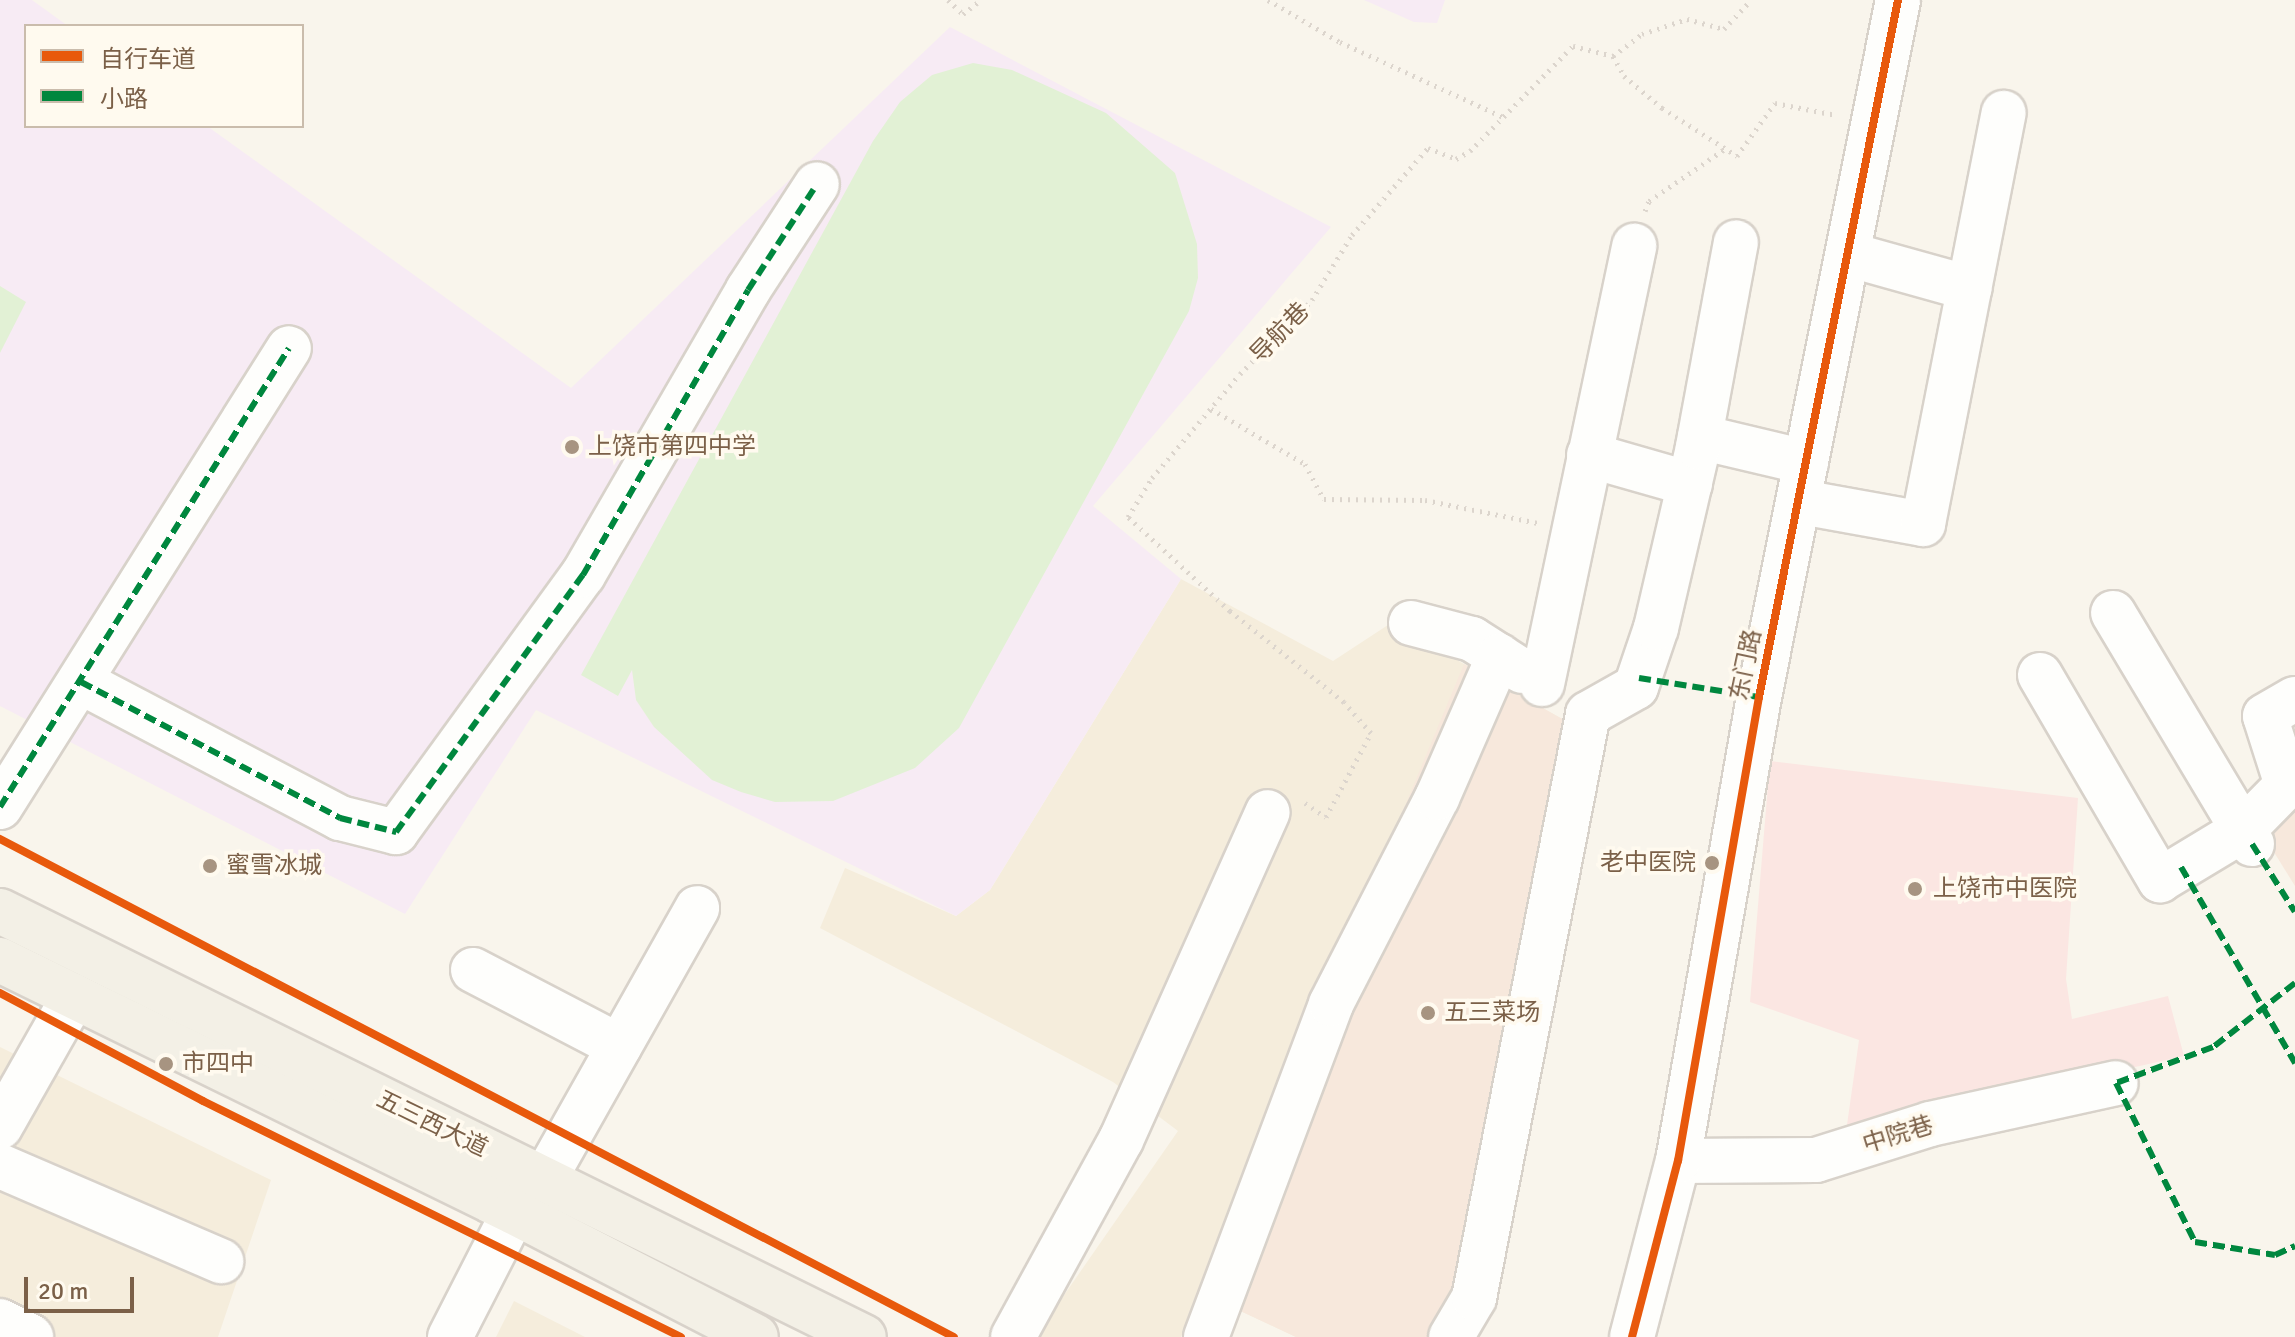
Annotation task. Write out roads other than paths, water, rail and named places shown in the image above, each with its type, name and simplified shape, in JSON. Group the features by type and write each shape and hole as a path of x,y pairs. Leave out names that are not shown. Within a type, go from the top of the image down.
{"main road":[{"name":"五三西大道","path":"0,911 864,1337"},
{"name":"五三西大道","path":"0,960 514,1212 756,1337"}],"street":[{"name":"东门路","path":"1632,1337 1678,1161 1759,697 1851,255 1898,0"},
{"path":"1700,437 1804,482 1923,524 2004,113"},
{"path":"81,682 340,818 396,832 583,575 748,290 817,184"},
{"path":"1451,1337 1474,1298 1588,714 1636,687 1656,628 1700,437 1736,242"},
{"path":"1542,684 1634,246"},
{"path":"1851,255 1969,288"},
{"path":"0,807 289,348"},
{"path":"1589,455 1690,484"},
{"path":"2113,613 2248,837"},
{"path":"1411,623 1472,639 1588,714"},
{"path":"1206,1337 1331,1004 1437,798 1499,656"},
{"path":"2040,675 2160,880 2248,837 2287,785 2265,716 2295,699"},
{"path":"1013,1337 1121,1140 1268,812"},
{"path":"544,1180 697,908"},
{"path":"473,970 619,1046"},
{"path":"0,1127 74,996"},
{"name":"中院巷","path":"1678,1161 1816,1160 1930,1124 2116,1083"},
{"path":"0,1166 221,1261"},
{"path":"450,1337 514,1212"},
{"path":"0,1321 31,1337"}],"place":[{"name":"上饶市第四中学","path":"572,447"},
{"name":"老中医院","path":"1712,863"},
{"name":"蜜雪冰城","path":"210,866"},
{"name":"上饶市中医院","path":"1915,889"},
{"name":"五三菜场","path":"1428,1013"},
{"name":"市四中","path":"166,1064"}]}
